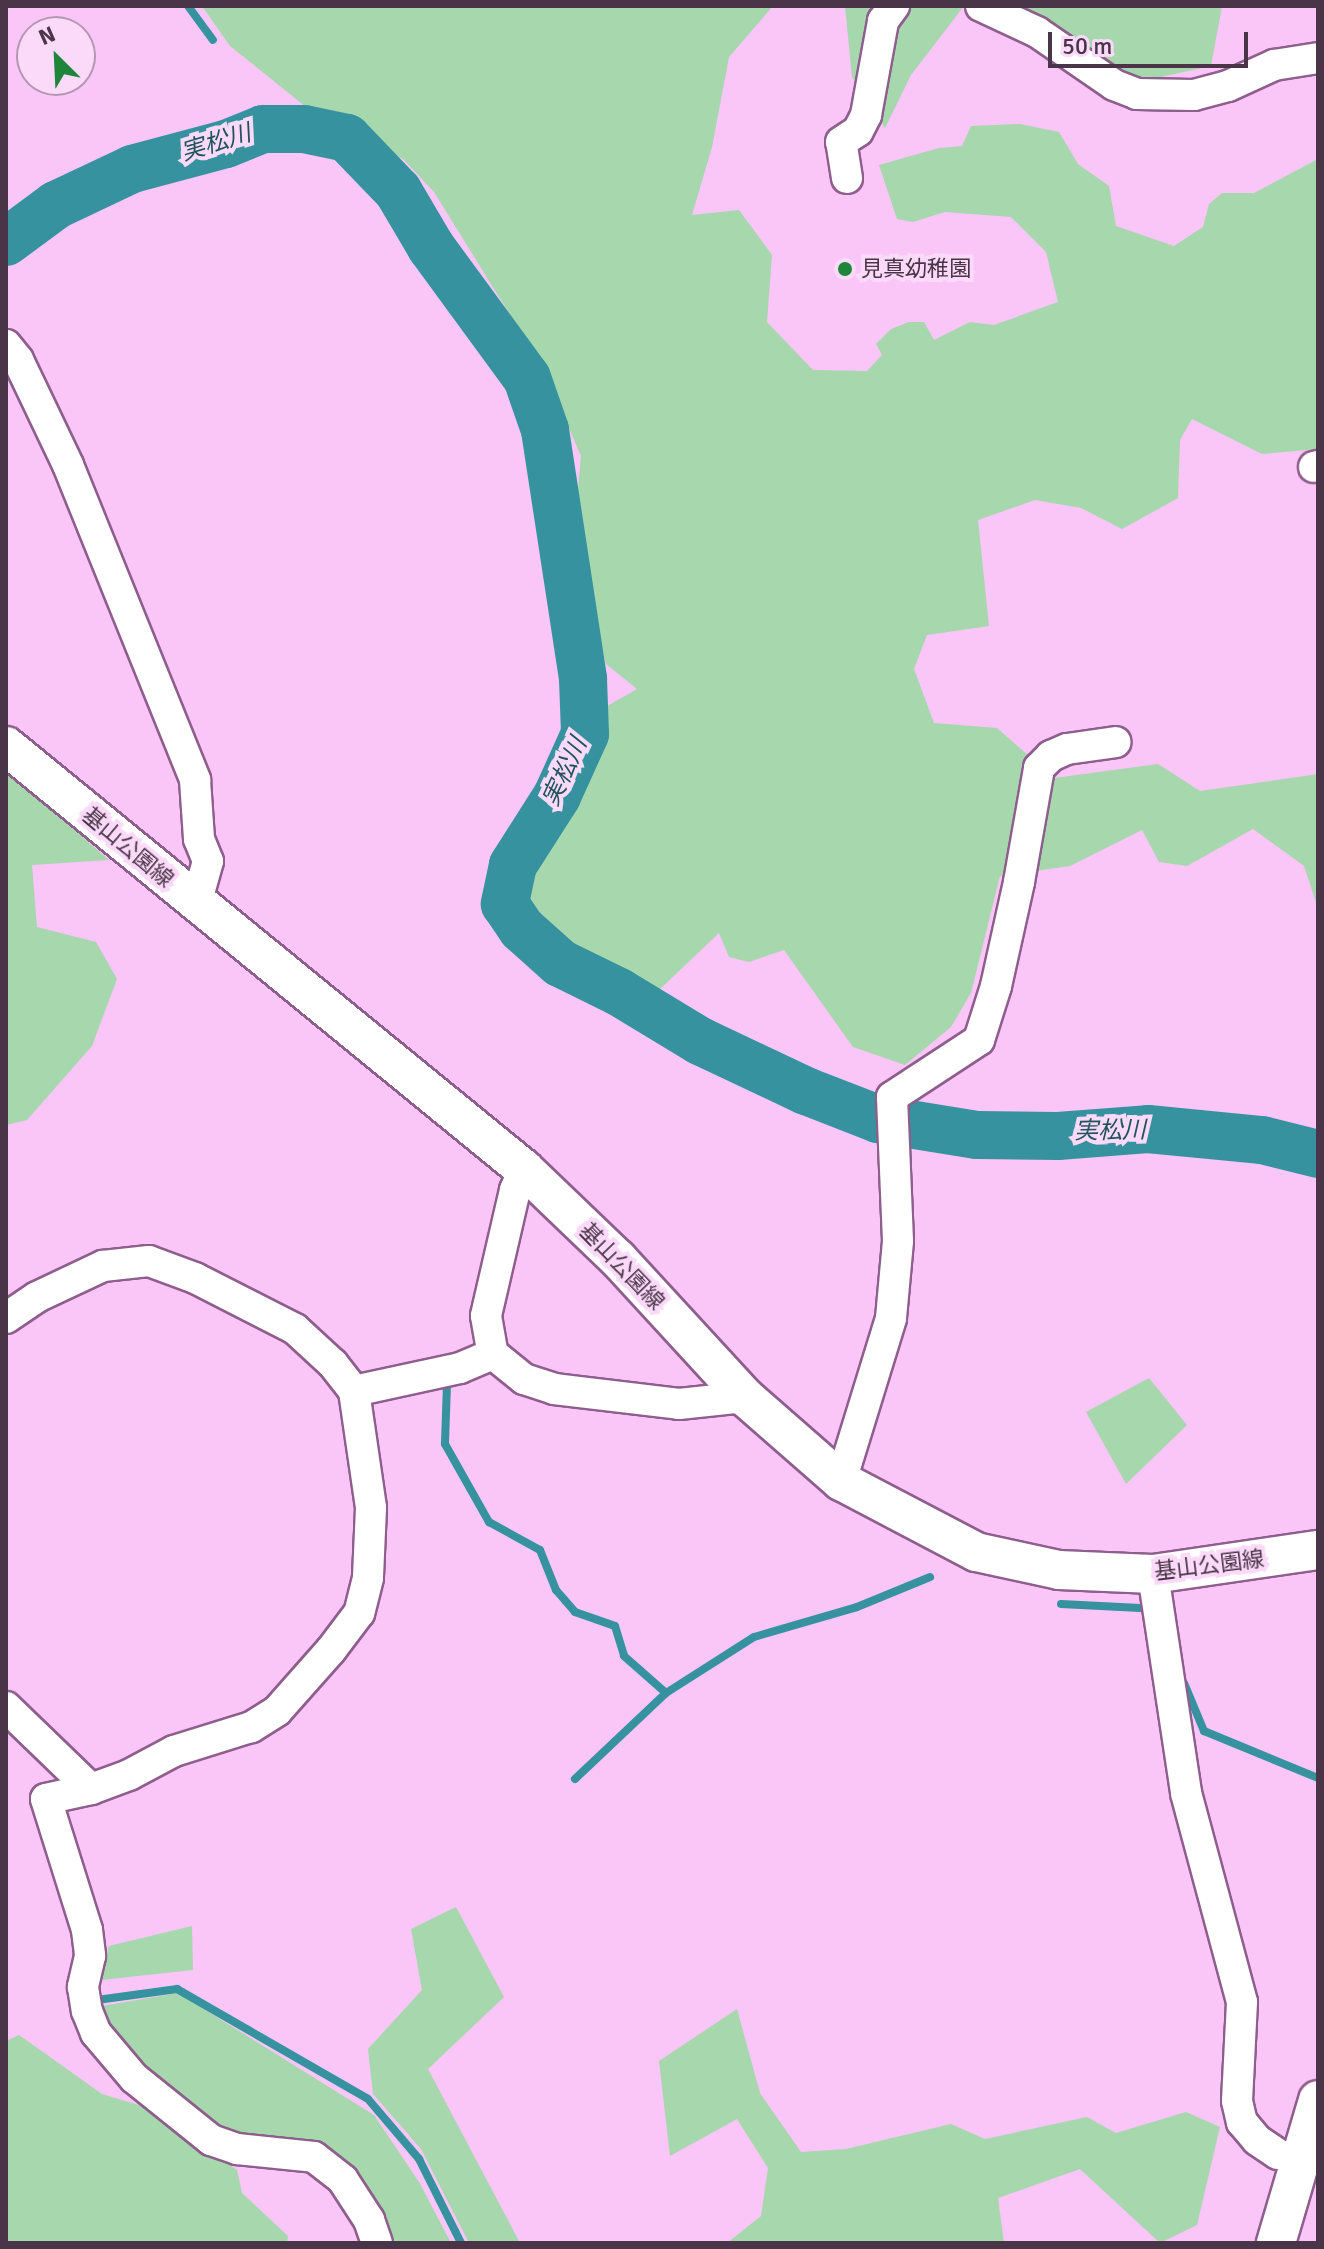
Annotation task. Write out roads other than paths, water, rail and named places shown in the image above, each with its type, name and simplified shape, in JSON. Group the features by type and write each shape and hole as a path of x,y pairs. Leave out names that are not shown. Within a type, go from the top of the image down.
{"main road":[{"name":"基山公園線","path":"6,746 196,904 441,1098 524,1169 618,1259 745,1397 841,1481 976,1552 1059,1570 1153,1574 1318,1550"},
{"path":"1278,2243 1318,2100"},
{"path":"1278,2243 1318,2152"}],"street":[{"path":"847,178 841,142 858,131 866,115 883,21 894,6"},
{"path":"981,6 1037,32 1114,85 1137,94 1194,95 1228,86 1274,65 1318,58"},
{"path":"6,345 18,360 68,465 195,780 199,839 208,861 196,904"},
{"path":"841,1481 891,1318 898,1241 892,1097 979,1040 1016,897 1039,768 1051,756 1067,749 1116,742"},
{"path":"524,1169 515,1190 486,1316 493,1354 524,1379 554,1389 679,1404 745,1397"},
{"path":"6,1318 37,1297 103,1266 149,1261 195,1278 295,1329 333,1364 354,1391 371,1508 368,1578 359,1613 277,1711 251,1727 174,1751 129,1775 91,1789 46,1799 87,1930 90,1956 83,1987 87,2011 96,2033 134,2078 211,2140 237,2149 314,2157 343,2180 369,2220 377,2243"},
{"path":"354,1391 460,1368 493,1354"},
{"path":"1153,1574 1186,1793 1242,2002 1237,2101 1242,2122 1257,2140 1278,2154"},
{"path":"6,1707 91,1789"}],"waterway":[{"path":"188,6 213,40"},
{"name":"実松川","path":"6,242 56,205 132,169 226,144 263,129 304,129 347,138 398,191 431,247 527,378 545,430 583,679 585,734 557,796 513,865 505,904 522,929 560,963 619,992 700,1041 806,1091 878,1119 977,1135 1058,1136 1148,1129 1262,1140 1318,1154"},
{"path":"447,1383 445,1444 489,1522 540,1550 556,1590 575,1612 615,1626 624,1656 666,1693"},
{"path":"575,1779 666,1693 754,1637 857,1607 930,1577"},
{"path":"1061,1604 1140,1608"},
{"path":"1184,1683 1204,1731 1318,1778"},
{"path":"97,2000 177,1989 368,2099 419,2159 461,2243"}],"place":[{"name":"見真幼稚園","path":"845,269"}]}
